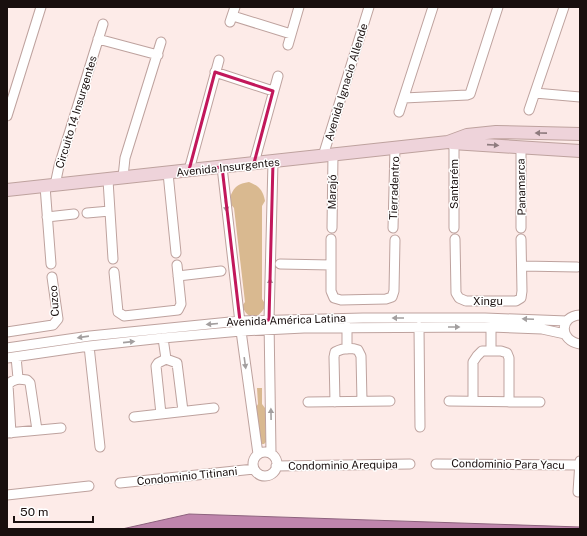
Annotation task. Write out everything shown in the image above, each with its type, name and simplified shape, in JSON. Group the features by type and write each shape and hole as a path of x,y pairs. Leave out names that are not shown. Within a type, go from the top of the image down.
{"main road":[{"name":"Avenida Insurgentes","path":"452,142 467,135 496,132 580,134"},
{"name":"Avenida Insurgentes","path":"7,190 452,142 580,151"}],"street":[{"path":"7,116 40,7"},
{"path":"288,45 300,7"},
{"name":"Avenida Ignacio Allende","path":"328,156 369,7"},
{"path":"399,112 433,7"},
{"path":"404,98 470,94 498,7"},
{"path":"529,110 564,7"},
{"path":"233,15 291,34"},
{"name":"Circuito 14 Insurgentes","path":"51,264 47,217 50,186 59,166 103,24"},
{"path":"98,39 158,55"},
{"path":"123,177 125,158 161,42"},
{"path":"189,170 219,60"},
{"path":"215,72 273,91"},
{"path":"254,163 278,76"},
{"path":"535,93 580,97"},
{"name":"Santarém","path":"452,142 454,228"},
{"name":"Panamarca","path":"520,147 522,228"},
{"name":"Tierradentro","path":"393,228 395,148"},
{"name":"Marajó","path":"328,156 332,228"},
{"path":"271,453 269,320 273,162"},
{"path":"222,167 241,331 258,454"},
{"path":"168,173 176,253"},
{"path":"108,180 113,259"},
{"path":"87,213 110,211"},
{"path":"47,217 74,214"},
{"path":"332,239 332,291 334,298 341,300 386,299 392,297 394,291 395,240"},
{"name":"Xingu","path":"455,239 456,293 459,298 466,301 516,301 520,298 522,291 522,239"},
{"path":"280,264 332,265"},
{"path":"114,272 118,312 124,316 153,313 178,310 181,304 177,265"},
{"path":"522,266 577,267"},
{"path":"178,276 221,271"},
{"name":"Cuzco","path":"7,332 53,326 58,319 52,277"},
{"path":"364,300 364,318"},
{"path":"485,301 485,318"},
{"path":"153,313 154,329"},
{"name":"Avenida América Latina","path":"7,348 154,329 240,321 364,318 485,318 567,321 575,315 580,315"},
{"path":"565,334 564,330 567,321"},
{"path":"347,327 347,349"},
{"name":"Avenida América Latina","path":"11,357 89,346 241,331 347,327 490,327 542,329 565,334 568,340 580,344"},
{"path":"419,327 420,427"},
{"path":"490,327 491,351"},
{"path":"24,330 28,345"},
{"path":"163,338 166,359"},
{"path":"89,346 100,447"},
{"path":"335,402 334,357 335,352 341,349 358,350 361,356 362,401"},
{"path":"473,401 473,362 476,356 482,351 501,351 507,353 509,358 509,402"},
{"path":"11,357 18,378"},
{"path":"161,414 156,366 158,363 166,359 177,363 183,411"},
{"path":"37,430 30,383 27,380 18,378 11,381 8,385 9,433 61,428"},
{"path":"308,402 390,401"},
{"path":"450,401 540,402"},
{"path":"134,417 214,408"},
{"path":"262,452 271,453 275,457 275,470 266,475 261,475 254,469 254,458 262,452"},
{"path":"578,492 580,461"},
{"name":"Condominio Arequipa","path":"276,466 410,464"},
{"name":"Condominio Para Yacu","path":"436,464 580,465"},
{"name":"Condominio Titinani","path":"120,483 254,469"},
{"path":"7,495 89,486"}],"highlighted area":[{"path":"215,72 273,91 254,163 273,162 269,320 240,321 222,167 189,170"}],"shaded area":[{"path":"249,182 260,189 265,201 262,206 262,299 266,305 257,316 254,317 248,315 242,306 245,302 234,208 229,202 231,194 237,186"},
{"path":"257,388 262,388 262,404 265,408 266,442 264,444 261,444 255,409 258,404"},
{"path":"189,514 580,527 580,529 122,529"}]}
